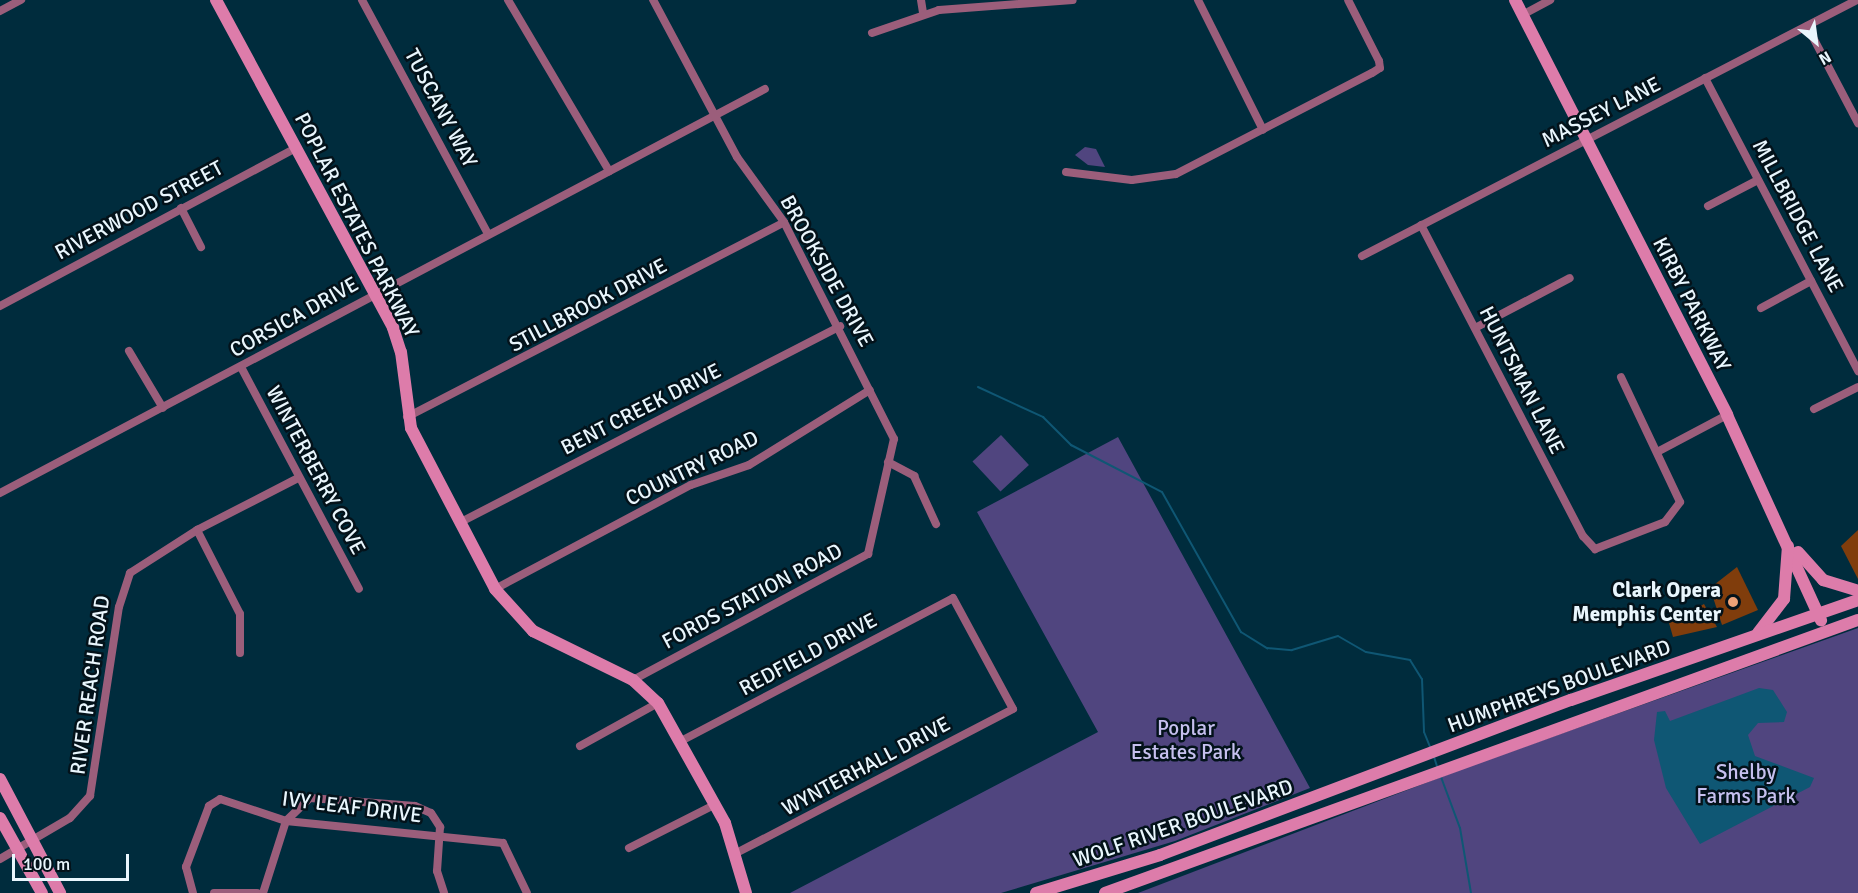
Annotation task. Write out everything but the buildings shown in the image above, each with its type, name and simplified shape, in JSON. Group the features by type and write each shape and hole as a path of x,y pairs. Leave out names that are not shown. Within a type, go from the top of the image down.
{"main road":[{"name":"POPLAR ESTATES PARKWAY","path":"216,0 374,293 401,352 407,417 459,523 495,589 533,631 633,680 658,703 716,804 736,853 746,893"},
{"name":"KIRBY PARKWAY","path":"1515,0 1727,415 1788,539 1826,631"},
{"path":"1788,539 1823,580 1858,591"},
{"path":"1746,640 1767,626 1784,598 1788,539"},
{"name":"HUMPHREYS BOULEVARD","path":"1341,787 1460,742 1858,600"},
{"name":"HUMPHREYS BOULEVARD","path":"1347,805 1858,620"},
{"path":"0,779 60,893"},
{"name":"WOLF RIVER BOULEVARD","path":"1036,893 1160,855 1341,787"},
{"name":"WOLF RIVER BOULEVARD","path":"1105,893 1347,805"},
{"path":"0,818 42,893"}],"street":[{"path":"0,11 21,0"},
{"name":"TUSCANY WAY","path":"362,0 488,234"},
{"path":"508,0 609,171"},
{"name":"BROOKSIDE DRIVE","path":"653,0 714,115 784,222 840,326 893,433 888,462"},
{"path":"921,0 923,13"},
{"path":"872,33 923,13 1072,0"},
{"path":"1198,0 1263,130"},
{"path":"1066,172 1132,180 1165,177 1263,130 1380,68 1348,0"},
{"path":"1522,15 1550,0"},
{"name":"MASSEY LANE","path":"1362,256 1857,0"},
{"path":"1807,26 1858,123"},
{"name":"MILLBRIDGE LANE","path":"1705,78 1858,371"},
{"name":"CORSICA DRIVE","path":"0,493 241,368 374,293 765,89"},
{"name":"RIVERWOOD STREET","path":"0,306 296,148"},
{"path":"1708,206 1758,180"},
{"path":"181,208 201,247"},
{"name":"STILLBROOK DRIVE","path":"407,417 784,222"},
{"name":"HUNTSMAN LANE","path":"1421,225 1595,549 1676,513 1680,495 1659,451"},
{"path":"1475,328 1570,278"},
{"path":"1761,308 1811,281"},
{"name":"BENT CREEK DRIVE","path":"459,523 840,326"},
{"path":"129,351 163,408"},
{"name":"WINTERBERRY COVE","path":"241,368 359,589"},
{"path":"1621,377 1659,451 1727,415"},
{"path":"1814,410 1858,387"},
{"name":"COUNTRY ROAD","path":"495,589 691,485 749,465 870,390"},
{"path":"888,462 914,476 936,524"},
{"name":"FORDS STATION ROAD","path":"633,680 868,554 888,462"},
{"name":"RIVER REACH ROAD","path":"0,859 77,812 93,786 123,586 130,573 197,530 298,478"},
{"path":"197,530 240,614 240,653"},
{"name":"WYNTERHALL DRIVE","path":"736,853 1012,709 953,598"},
{"name":"REDFIELD DRIVE","path":"681,741 953,598"},
{"path":"580,746 658,703"},
{"path":"263,893 286,821 310,798 414,806 436,819 440,836 437,871 444,893"},
{"name":"IVY LEAF DRIVE","path":"193,893 186,867 212,802 220,799 286,821 480,838 503,843 528,893"},
{"path":"629,848 716,804"},
{"path":"214,893 258,893"}],"green space":[{"path":"1085,147 1096,149 1105,167 1088,165 1075,155"},
{"path":"1001,435 1029,465 1000,492 972,462"},
{"name":"Poplar Estates Park","path":"1118,437 1310,788 1175,841 1001,893 790,893 1098,732 977,512"},
{"name":"Shelby Farms Park","path":"1858,628 1858,893 1138,893 1465,768"}],"water":[{"path":"1759,688 1773,690 1787,712 1784,722 1758,723 1748,735 1755,756 1814,778 1810,787 1700,844 1666,788 1654,740 1657,712 1665,711 1670,721"}],"waterway":[{"path":"978,387 1043,417 1071,445 1162,492 1241,632 1267,648 1292,650 1338,636 1366,652 1410,660 1422,679 1424,732 1431,749"},
{"path":"1434,757 1438,769"},
{"path":"1441,777 1460,828 1471,893"}],"place":[{"name":"Clark Opera Memphis Center","path":"1733,602"}]}
